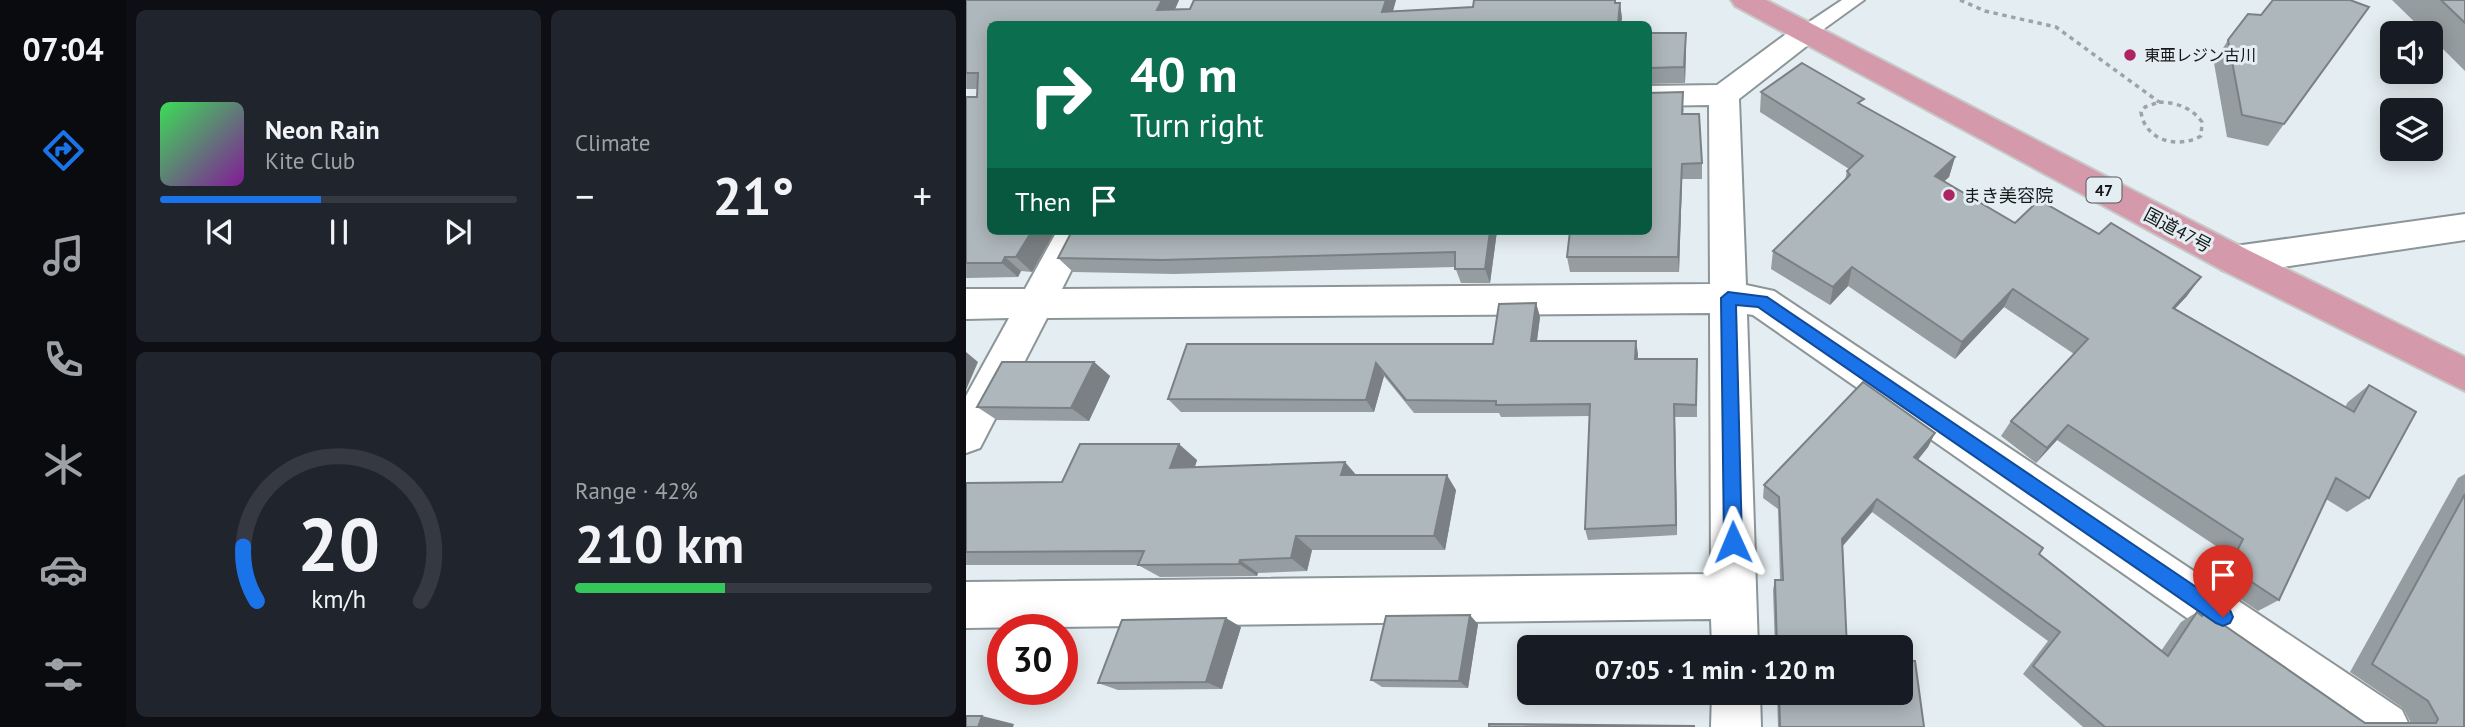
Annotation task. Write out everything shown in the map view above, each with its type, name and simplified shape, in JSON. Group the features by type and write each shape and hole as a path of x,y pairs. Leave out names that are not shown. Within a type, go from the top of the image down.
{"highway":[{"name":"国道47号","path":"1745,0 2235,260 2465,375"}],"street":[{"path":"1652,96 1724,95 1807,32"},
{"path":"1724,95 1735,635"},
{"path":"2235,260 2465,227"},
{"path":"966,435 1072,235"},
{"path":"966,304 1728,298 1761,301 2385,727"},
{"path":"966,605 1734,596"},
{"path":"1735,705 1736,727"}],"lane":[{"path":"1807,32 1855,0"}],"path":[{"path":"1960,0 1985,12 2056,26 2159,102 2190,109 2202,122 2201,136 2196,140 2177,143 2149,132 2143,125 2141,112 2144,107 2159,102"}],"building":[{"path":"966,0 1162,0 1157,10 1190,9 1194,0 1386,0 1382,12 1473,7 1474,0 1615,0 1615,3 1620,3 1618,21 987,21 987,235 1030,235 1016,257 1005,257 1002,263 966,263 966,97 977,97 978,73 966,73"},
{"path":"2273,0 2350,0 2369,7 2284,124 2242,115 2228,40 2248,14 2261,15"},
{"path":"2441,0 2465,0 2465,23"},
{"path":"1652,33 1686,33 1684,67 1652,68"},
{"path":"1802,63 1864,99 1858,103 1955,157 1935,176 2015,223 2039,200 2099,234 2111,223 2201,277 2173,308 2354,412 2369,385 2416,412 2369,498 2336,478 2279,600 2229,567 2243,539 2068,425 2047,448 2011,421 2088,339 2013,289 1962,342 1852,267 1833,287 1773,251 1850,175 1847,171 1863,156 1761,92"},
{"path":"1683,92 1682,114 1699,114 1702,163 1682,164 1678,257 1567,257 1570,235 1652,235 1652,93"},
{"path":"1070,235 1489,235 1485,269 1455,269 1455,252 1162,260 1058,258"},
{"path":"1536,303 1531,341 1636,341 1635,359 1697,359 1696,405 1674,404 1676,525 1585,529 1590,404 1496,405 1496,401 1406,400 1376,363 1366,400 1168,399 1187,344 1493,344 1499,304"},
{"path":"1002,362 1094,362 1071,408 977,407"},
{"path":"1863,382 1935,433 1914,457 2043,548 2039,554 2168,656 2197,612 2202,616 2205,612 2365,723 2436,723 2438,719 2428,701 2372,664 2465,494 2464,727 2105,727 2033,666 2060,632 1877,499 1842,539 1846,635 1777,635 1775,580 1783,580 1779,497 1764,485"},
{"path":"1080,444 1179,444 1170,468 1345,462 1341,475 1447,475 1434,536 1296,536 1291,558 1240,560 1239,564 1138,565 1144,551 966,552 966,483 1062,482"},
{"path":"1470,615 1459,681 1371,680 1386,616"},
{"path":"1226,618 1206,682 1098,683 1122,620"},
{"path":"1915,661 1924,727 1780,727 1779,705 1913,705"},
{"path":"966,716 982,716 978,727 966,727"},
{"path":"1489,724 1695,726 1489,727"}],"place":[{"name":"東亜レジン古川","path":"2130,55"},
{"name":"まき美容院","path":"1949,195"}],"route":[{"path":"1733,542 1728,298 1761,301 2223,617"}]}
